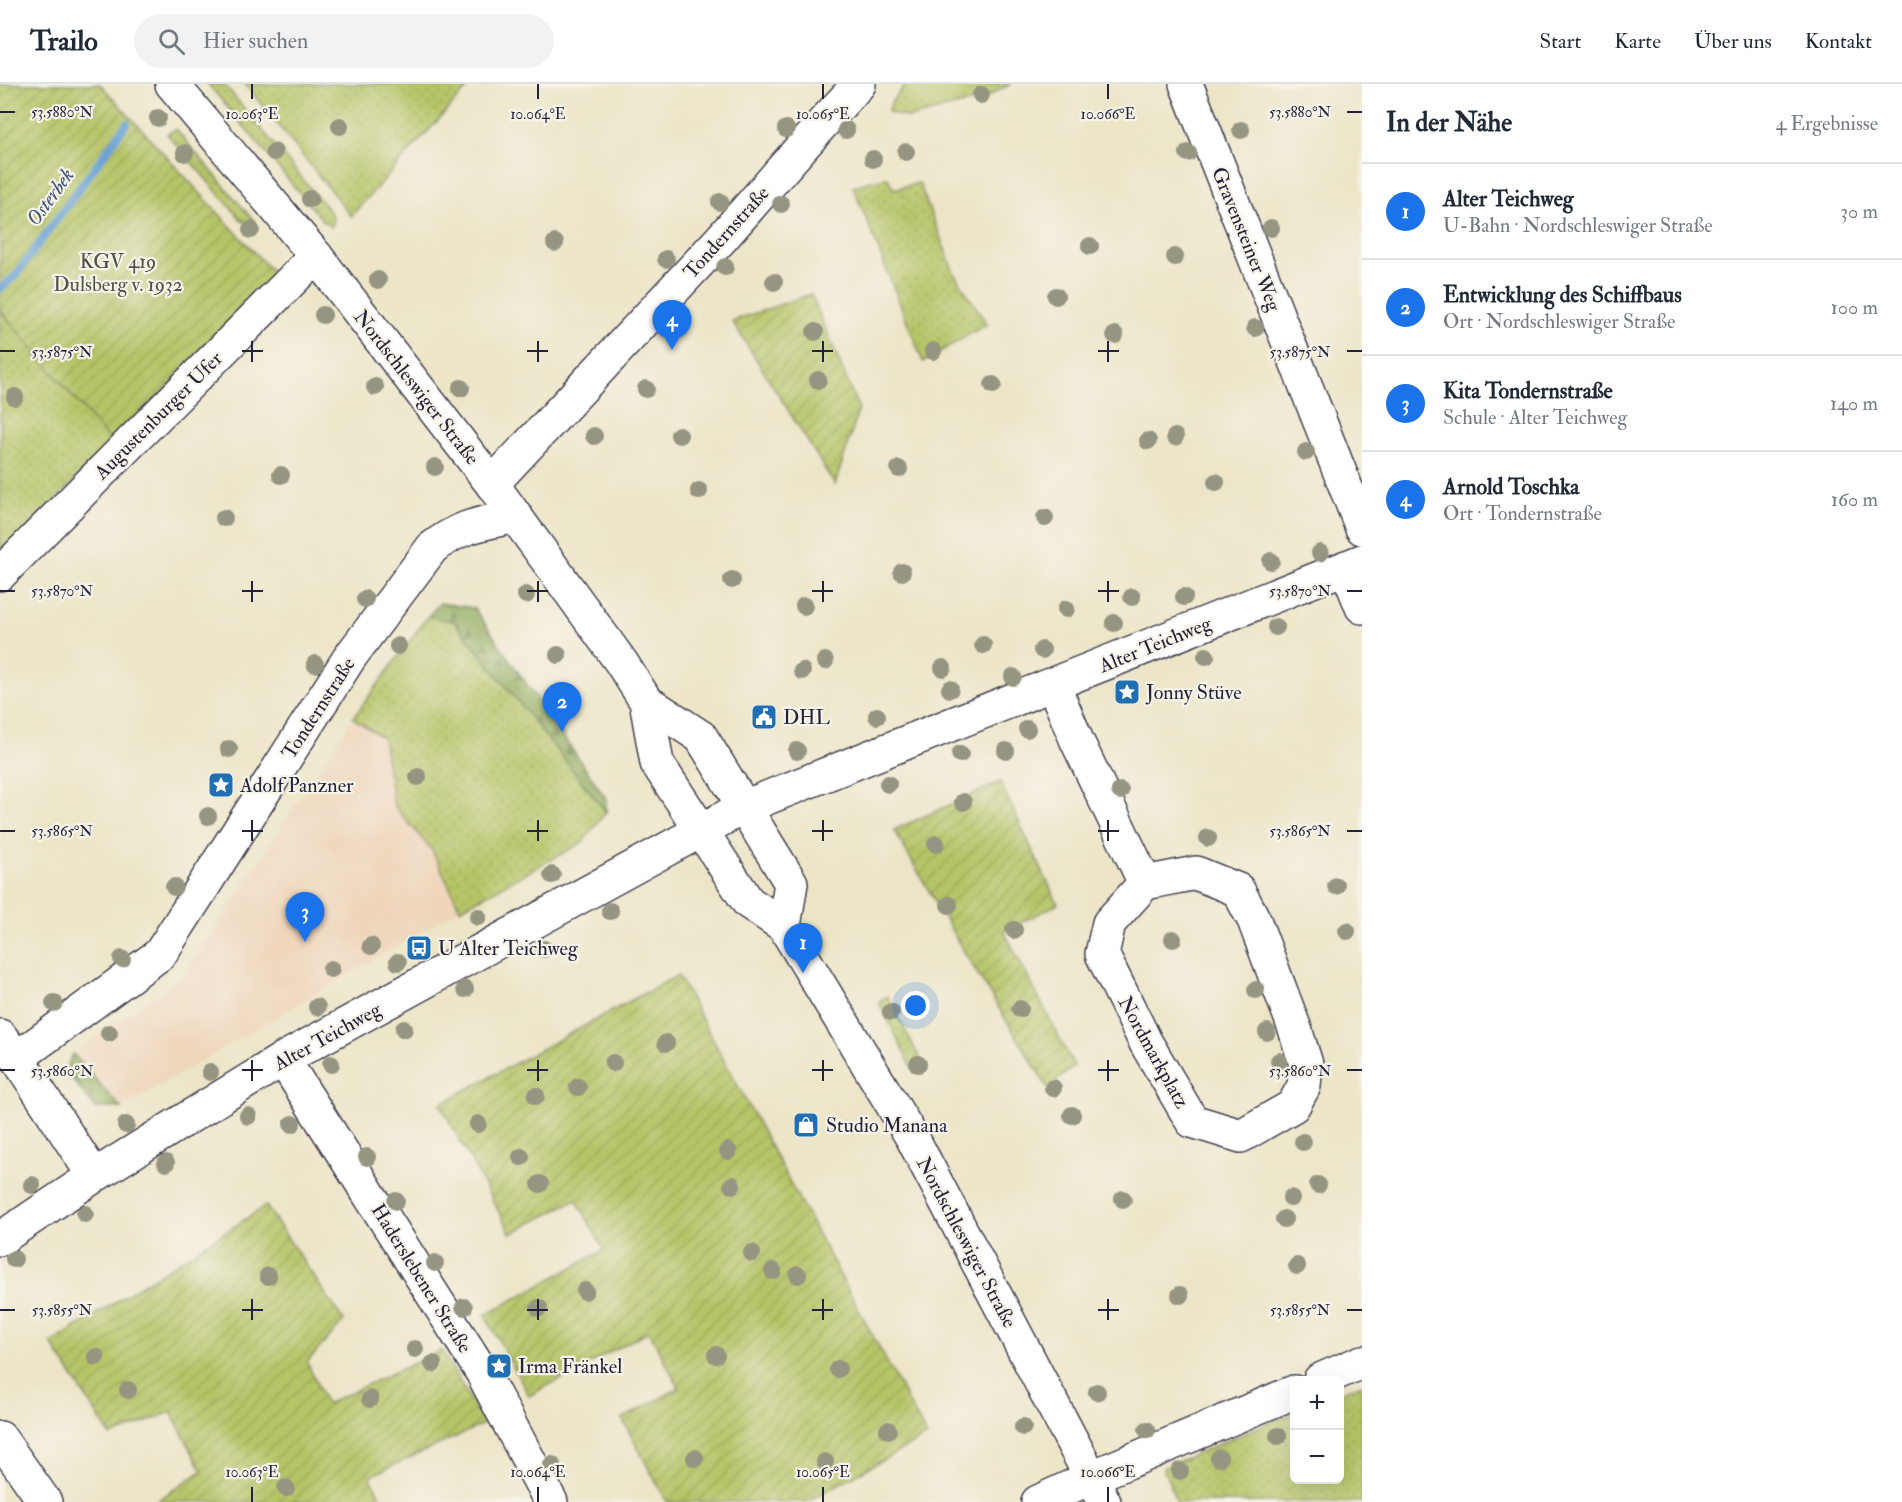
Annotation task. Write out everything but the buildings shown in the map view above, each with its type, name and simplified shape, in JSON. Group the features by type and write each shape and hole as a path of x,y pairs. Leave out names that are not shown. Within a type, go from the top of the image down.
{"street":[{"name":"Nordschleswiger Straße","path":"172,84 316,256 492,484 621,662 646,701 657,763 748,902 784,926 913,1139 1098,1490"},
{"name":"Tondernstraße","path":"492,484 721,239 859,84"},
{"name":"Gravensteiner Weg","path":"1186,84 1349,459 1362,528"},
{"name":"Augustenburger Ufer","path":"0,574 316,256"},
{"name":"Tondernstraße","path":"8,1047 160,954 350,657 432,548 449,534 468,526 516,516"},
{"path":"1354,564 1362,607"},
{"name":"Alter Teichweg","path":"0,1239 94,1176 283,1059 744,807 1354,564"},
{"path":"1053,684 1077,741 1144,883"},
{"name":"Nordschleswiger Straße","path":"646,701 701,737 791,883 784,926"},
{"name":"Nordmarkplatz","path":"1196,873 1238,890 1254,920 1306,1064 1304,1086 1293,1106 1241,1136 1192,1121 1146,1043 1102,954 1109,923 1144,883 1196,873"},
{"path":"8,1047 94,1176"},
{"name":"Haderslebener Straße","path":"283,1059 482,1372 551,1502"},
{"path":"1329,1376 1362,1362"},
{"path":"1038,1502 1098,1490 1290,1394"},
{"path":"0,1438 45,1502"}],"shaded area":[{"path":"353,718 383,738 394,806 432,850 460,909 121,1108 73,1054 184,975"}],"green space":[{"name":"KGV 419 Dulsberg v. 1932","path":"0,84 100,84 277,277 112,443 0,310"},
{"path":"208,84 224,84 331,213 334,222 331,227 323,221"},
{"path":"245,84 471,84 351,216"},
{"path":"907,84 1011,84 983,99 909,118 888,112 892,101"},
{"path":"176,129 254,221 243,222 167,134"},
{"path":"887,177 894,189 919,183 955,275 987,324 923,362 853,186"},
{"path":"811,294 859,409 835,485 732,321"},
{"path":"0,310 112,443 0,555"},
{"path":"440,603 474,608 606,798 606,812 454,621 428,616"},
{"path":"428,616 454,621 606,812 582,843 460,909 432,850 394,806 383,738 353,718"},
{"path":"1000,782 1058,904 1004,931 1074,1066 1048,1088 963,950 894,830"},
{"path":"678,975 927,1436 806,1502 667,1502 622,1419 679,1388 649,1331 529,1396 485,1315 604,1250 576,1199 511,1234 440,1104"},
{"path":"887,996 924,1066 914,1072 879,1003"},
{"path":"73,1054 121,1108 95,1108 65,1070"},
{"path":"266,1206 344,1321 307,1362 326,1404 442,1350 484,1424 370,1476 383,1502 155,1502 202,1471 171,1412 111,1436 51,1343"},
{"path":"1362,1384 1362,1502 1177,1502 1163,1468 1290,1414 1290,1484 1344,1484 1344,1391"}],"waterway":[{"name":"Osterbek","path":"0,289 16,275 127,123"}],"place":[{"name":"Arnold Toschka","path":"672,350"},
{"name":"Jonny Stüve","path":"1127,692"},
{"name":"DHL","path":"764,717"},
{"name":"Entwicklung des Schiffbaus","path":"562,732"},
{"name":"Adolf Panzner","path":"221,785"},
{"name":"Kita Tondernstraße","path":"305,942"},
{"name":"U Alter Teichweg","path":"419,948"},
{"name":"Alter Teichweg","path":"803,973"},
{"name":"Studio Manana","path":"806,1125"},
{"name":"Irma Fränkel","path":"499,1366"}]}
